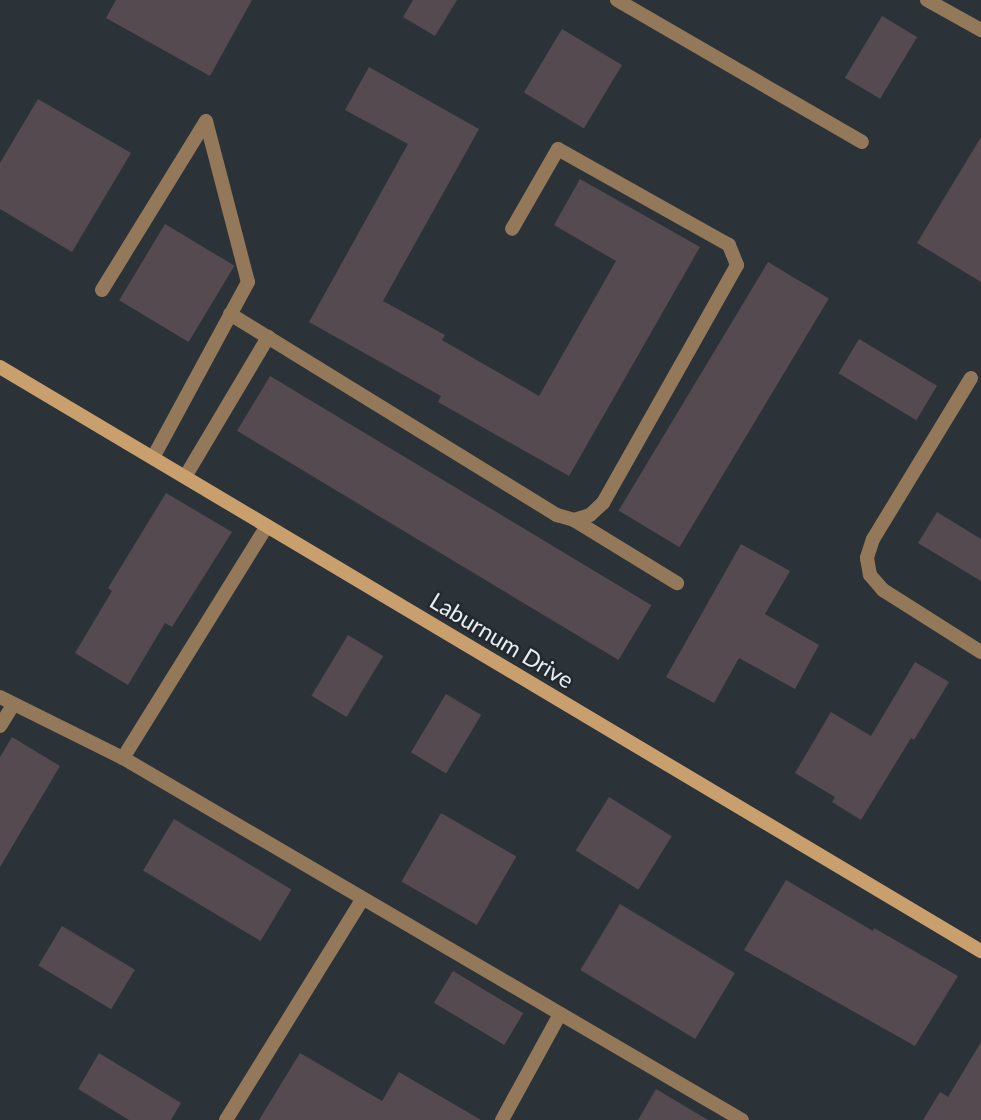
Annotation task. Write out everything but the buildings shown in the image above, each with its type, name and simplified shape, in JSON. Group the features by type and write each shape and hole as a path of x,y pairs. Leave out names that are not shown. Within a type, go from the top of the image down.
{"street":[{"path":"617,0 862,142"},
{"path":"927,0 981,30"},
{"path":"102,290 206,121 248,282 153,458"},
{"path":"512,229 558,149 729,245 737,265 603,503 590,515 574,520"},
{"path":"230,314 557,515 574,520 677,583"},
{"path":"185,477 268,337"},
{"name":"Laburnum Drive","path":"0,367 981,951"},
{"path":"971,378 873,539 867,558 870,575 883,590 981,652"},
{"path":"123,758 267,526"},
{"path":"0,726 6,701 123,758 362,900 743,1120"},
{"path":"226,1120 362,900"},
{"path":"502,1120 560,1014"}]}
